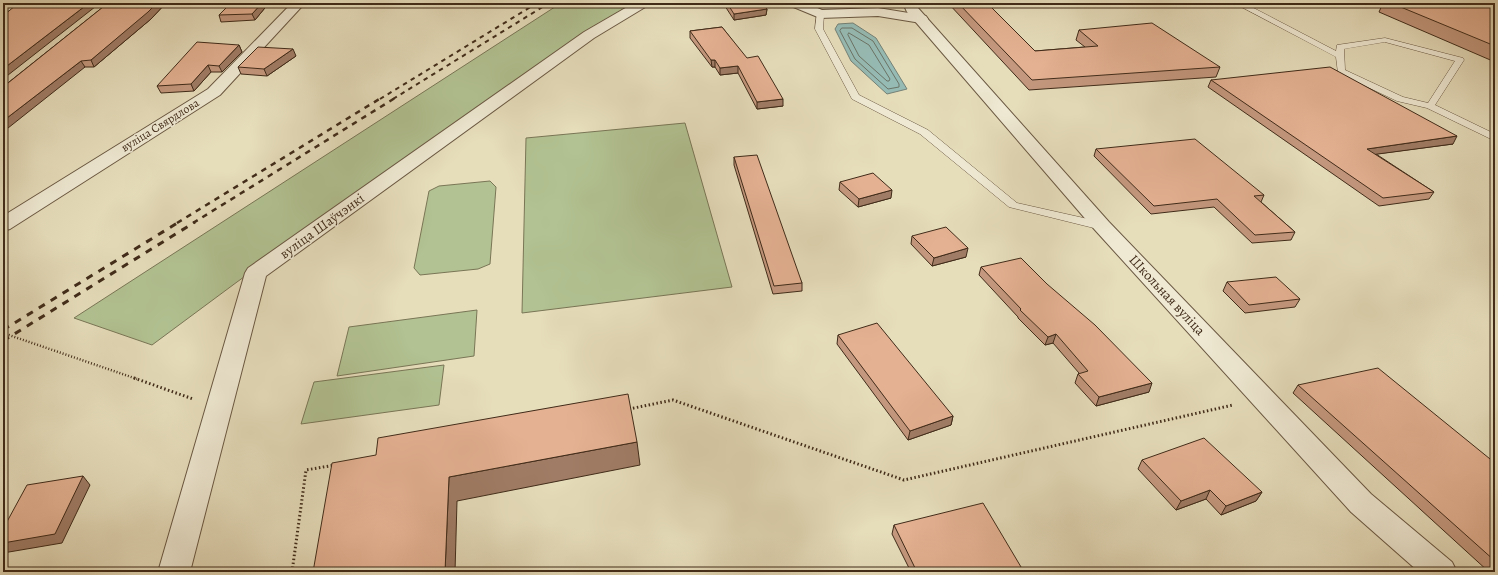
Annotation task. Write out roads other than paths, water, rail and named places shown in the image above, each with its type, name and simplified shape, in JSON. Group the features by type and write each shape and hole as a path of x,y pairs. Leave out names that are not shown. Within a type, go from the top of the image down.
{"street":[{"path":"3,7 86,3"},
{"name":"вуліца Свярдлова","path":"3,225 214,92 299,3"},
{"name":"вуліца Шаўчэнкі","path":"174,572 256,273 590,35 643,3"},
{"path":"795,3 820,14 915,11"},
{"name":"Школьная вуліца","path":"915,11 1102,226 1361,503 1441,572"}],"lane":[{"path":"1238,3 1340,56"},
{"path":"820,14 819,29 855,97 924,132 1013,205 1102,226"},
{"path":"1430,106 1460,60 1385,40 1340,47 1341,71 1400,99 1430,106 1495,138"}],"water":[{"path":"853,23 876,38 907,89 887,94 851,61 835,29 838,24"}],"railway":[{"path":"380,99 537,3"},
{"path":"393,99 549,3"},
{"path":"177,223 381,98"},
{"path":"193,223 395,98"},
{"path":"3,330 179,222"},
{"path":"3,341 195,222"}]}
